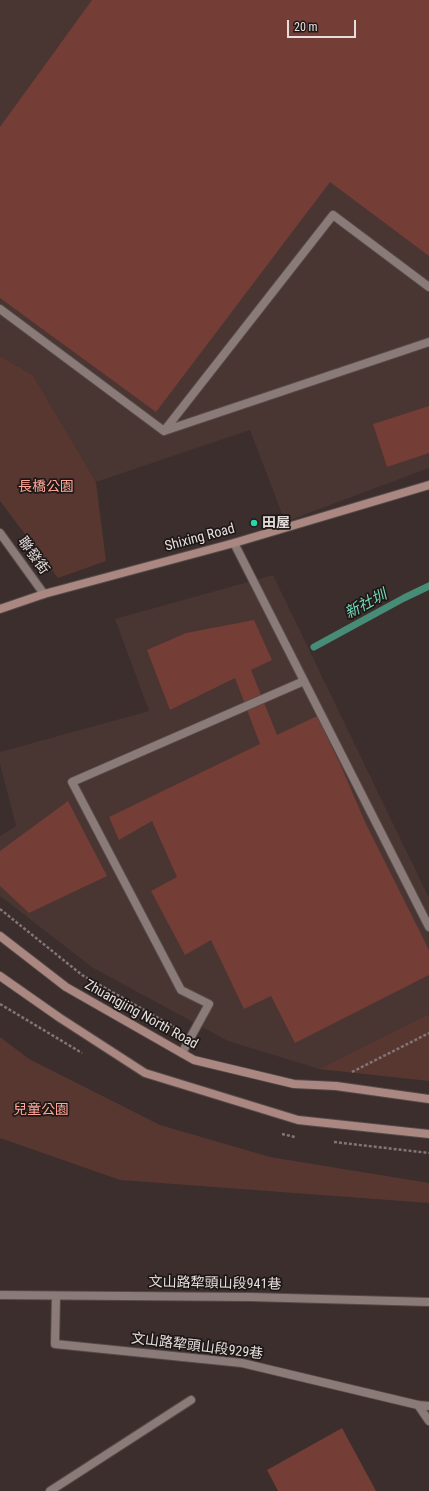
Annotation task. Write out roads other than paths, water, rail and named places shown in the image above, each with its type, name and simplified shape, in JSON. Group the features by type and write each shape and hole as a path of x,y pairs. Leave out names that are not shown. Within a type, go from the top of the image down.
{"street":[{"path":"164,431 333,215 429,287"},
{"path":"0,310 164,431"},
{"path":"164,431 429,342"},
{"name":"Shixing Road","path":"0,609 44,594 234,543 429,485"},
{"name":"聯發街","path":"0,533 44,594"},
{"path":"234,543 429,926"},
{"path":"182,1053 209,1004 181,990 72,782 304,681"},
{"name":"Zhuangjing North Road","path":"0,936 66,987 194,1060 294,1084 336,1086 429,1099"},
{"path":"0,976 60,1018 145,1073 298,1120 429,1134"},
{"name":"文山路犂頭山段941巷","path":"0,1295 251,1297 429,1302"},
{"name":"文山路犂頭山段929巷","path":"56,1296 55,1344 242,1363 418,1406 429,1406"},
{"path":"50,1491 191,1400"},
{"path":"418,1406 429,1421"}],"waterway":[{"name":"新社圳","path":"314,647 429,586"}],"place":[{"name":"田屋","path":"254,523"}],"park label":[{"name":"長橋公園","path":"46,487"},
{"name":"兒童公園","path":"41,1110"}]}
